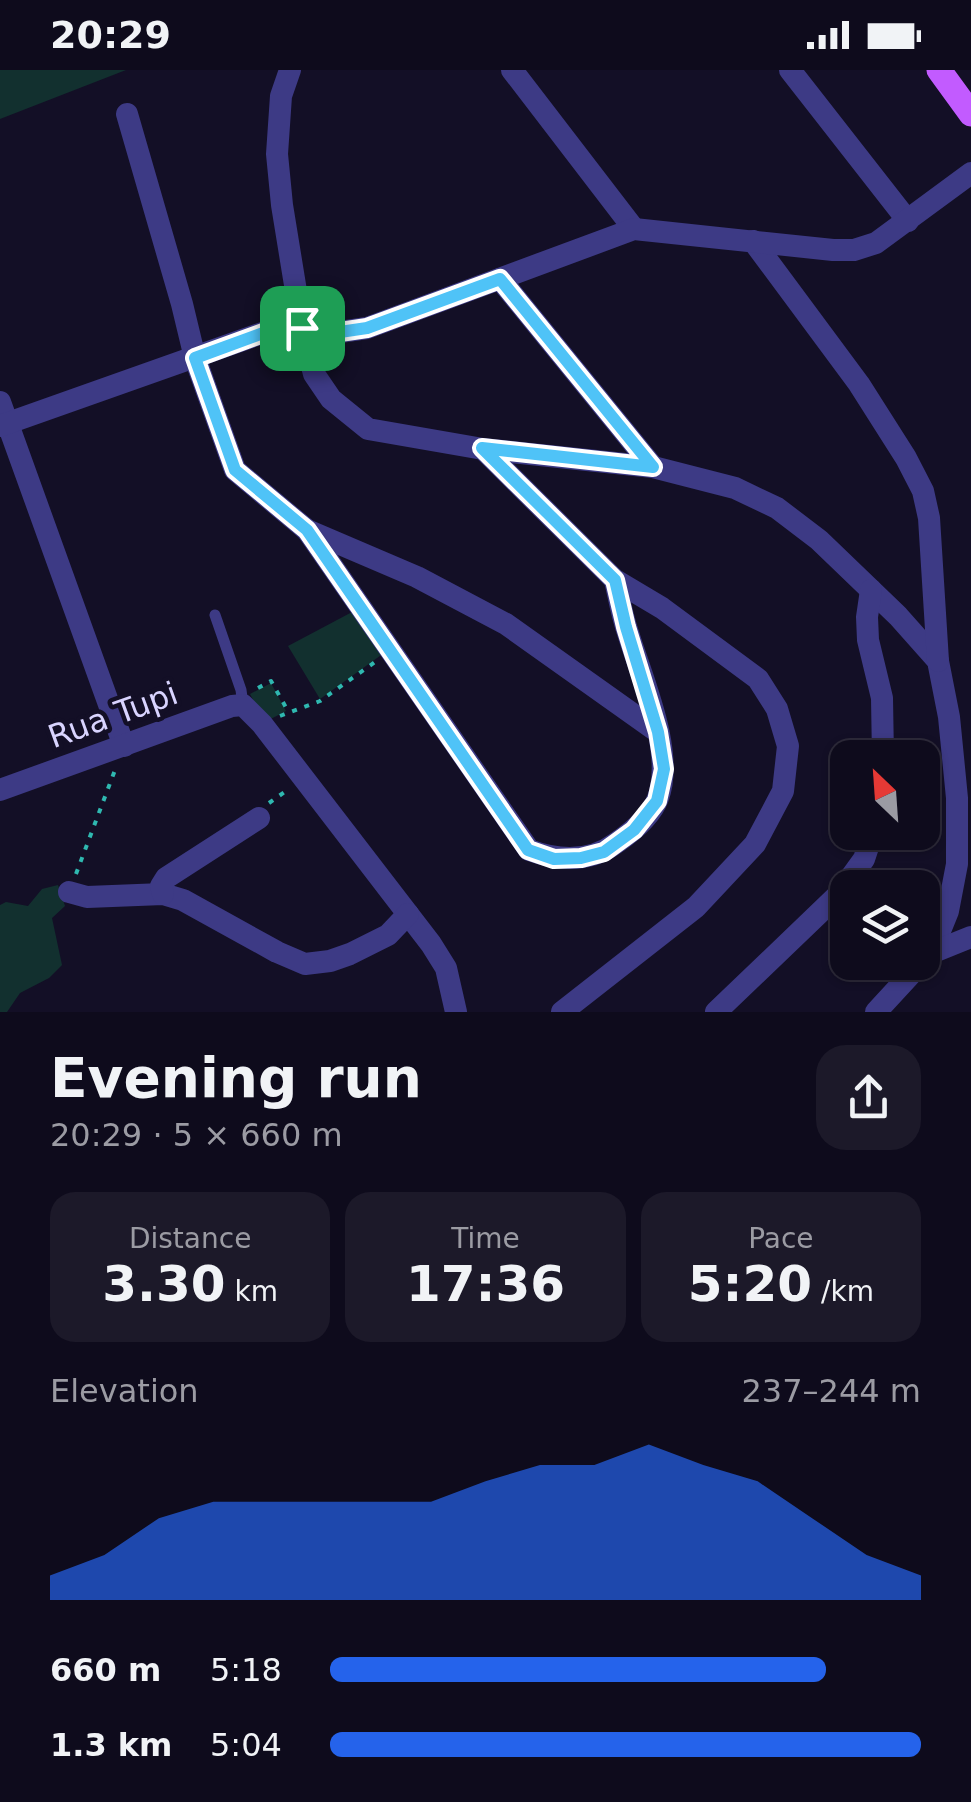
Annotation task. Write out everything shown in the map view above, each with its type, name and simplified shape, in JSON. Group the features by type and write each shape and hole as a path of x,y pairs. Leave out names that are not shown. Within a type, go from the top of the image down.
{"main road":[{"path":"938,70 971,114"}],"street":[{"path":"290,70 281,96 277,154 282,205 302,328 314,374 330,399 368,430 482,448 653,467 735,488 777,508 819,540 938,661"},
{"path":"512,70 634,229"},
{"path":"790,70 908,221"},
{"path":"127,114 195,358 235,470 307,530 528,850 554,859 604,852 634,830 657,801 664,769 658,732 615,580"},
{"path":"124,746 2,417 195,358 282,326 340,332 367,328 634,229 854,250 876,243 971,173"},
{"path":"753,241 859,384 923,490 929,518 938,661 949,717 955,782 957,864 948,911 940,928"},
{"path":"500,279 653,467"},
{"path":"482,448 615,580 676,618 758,679 777,709 788,746 783,791 756,844 696,907 562,1012"},
{"path":"307,530 417,577 506,624 658,732"},
{"path":"871,590 868,640 882,698 883,740"},
{"path":"246,701 446,968 456,1012"},
{"name":"Rua Tupi","path":"0,790 246,701"},
{"path":"163,894 161,886 166,878 258,818"},
{"path":"716,1012 838,895 867,850"},
{"path":"69,892 86,897 163,894 183,900 305,964 350,954 388,935 408,914"},
{"path":"940,952 971,937"},
{"path":"876,1012 906,980"}],"lane":[{"path":"214,615 246,701"}],"path":[{"path":"272,720 320,701 391,650"},
{"path":"246,701 271,680 288,711"},
{"path":"69,892 124,746"},
{"path":"258,818 254,813 304,779"}],"green space":[{"path":"0,70 126,70 0,119"},
{"path":"354,611 384,653 320,699 288,646"},
{"path":"271,683 286,711 265,722 250,694"},
{"path":"58,885 65,906 52,918 62,965 49,978 20,993 7,1012 0,1012 0,905 6,902 28,906 42,889"}],"route":[{"path":"500,279 653,467 482,448 615,580 658,732 664,769 657,801 634,830 604,852 554,859 528,850 307,530 235,470 195,358 282,326 302,328 340,332 367,328 500,279"}]}
